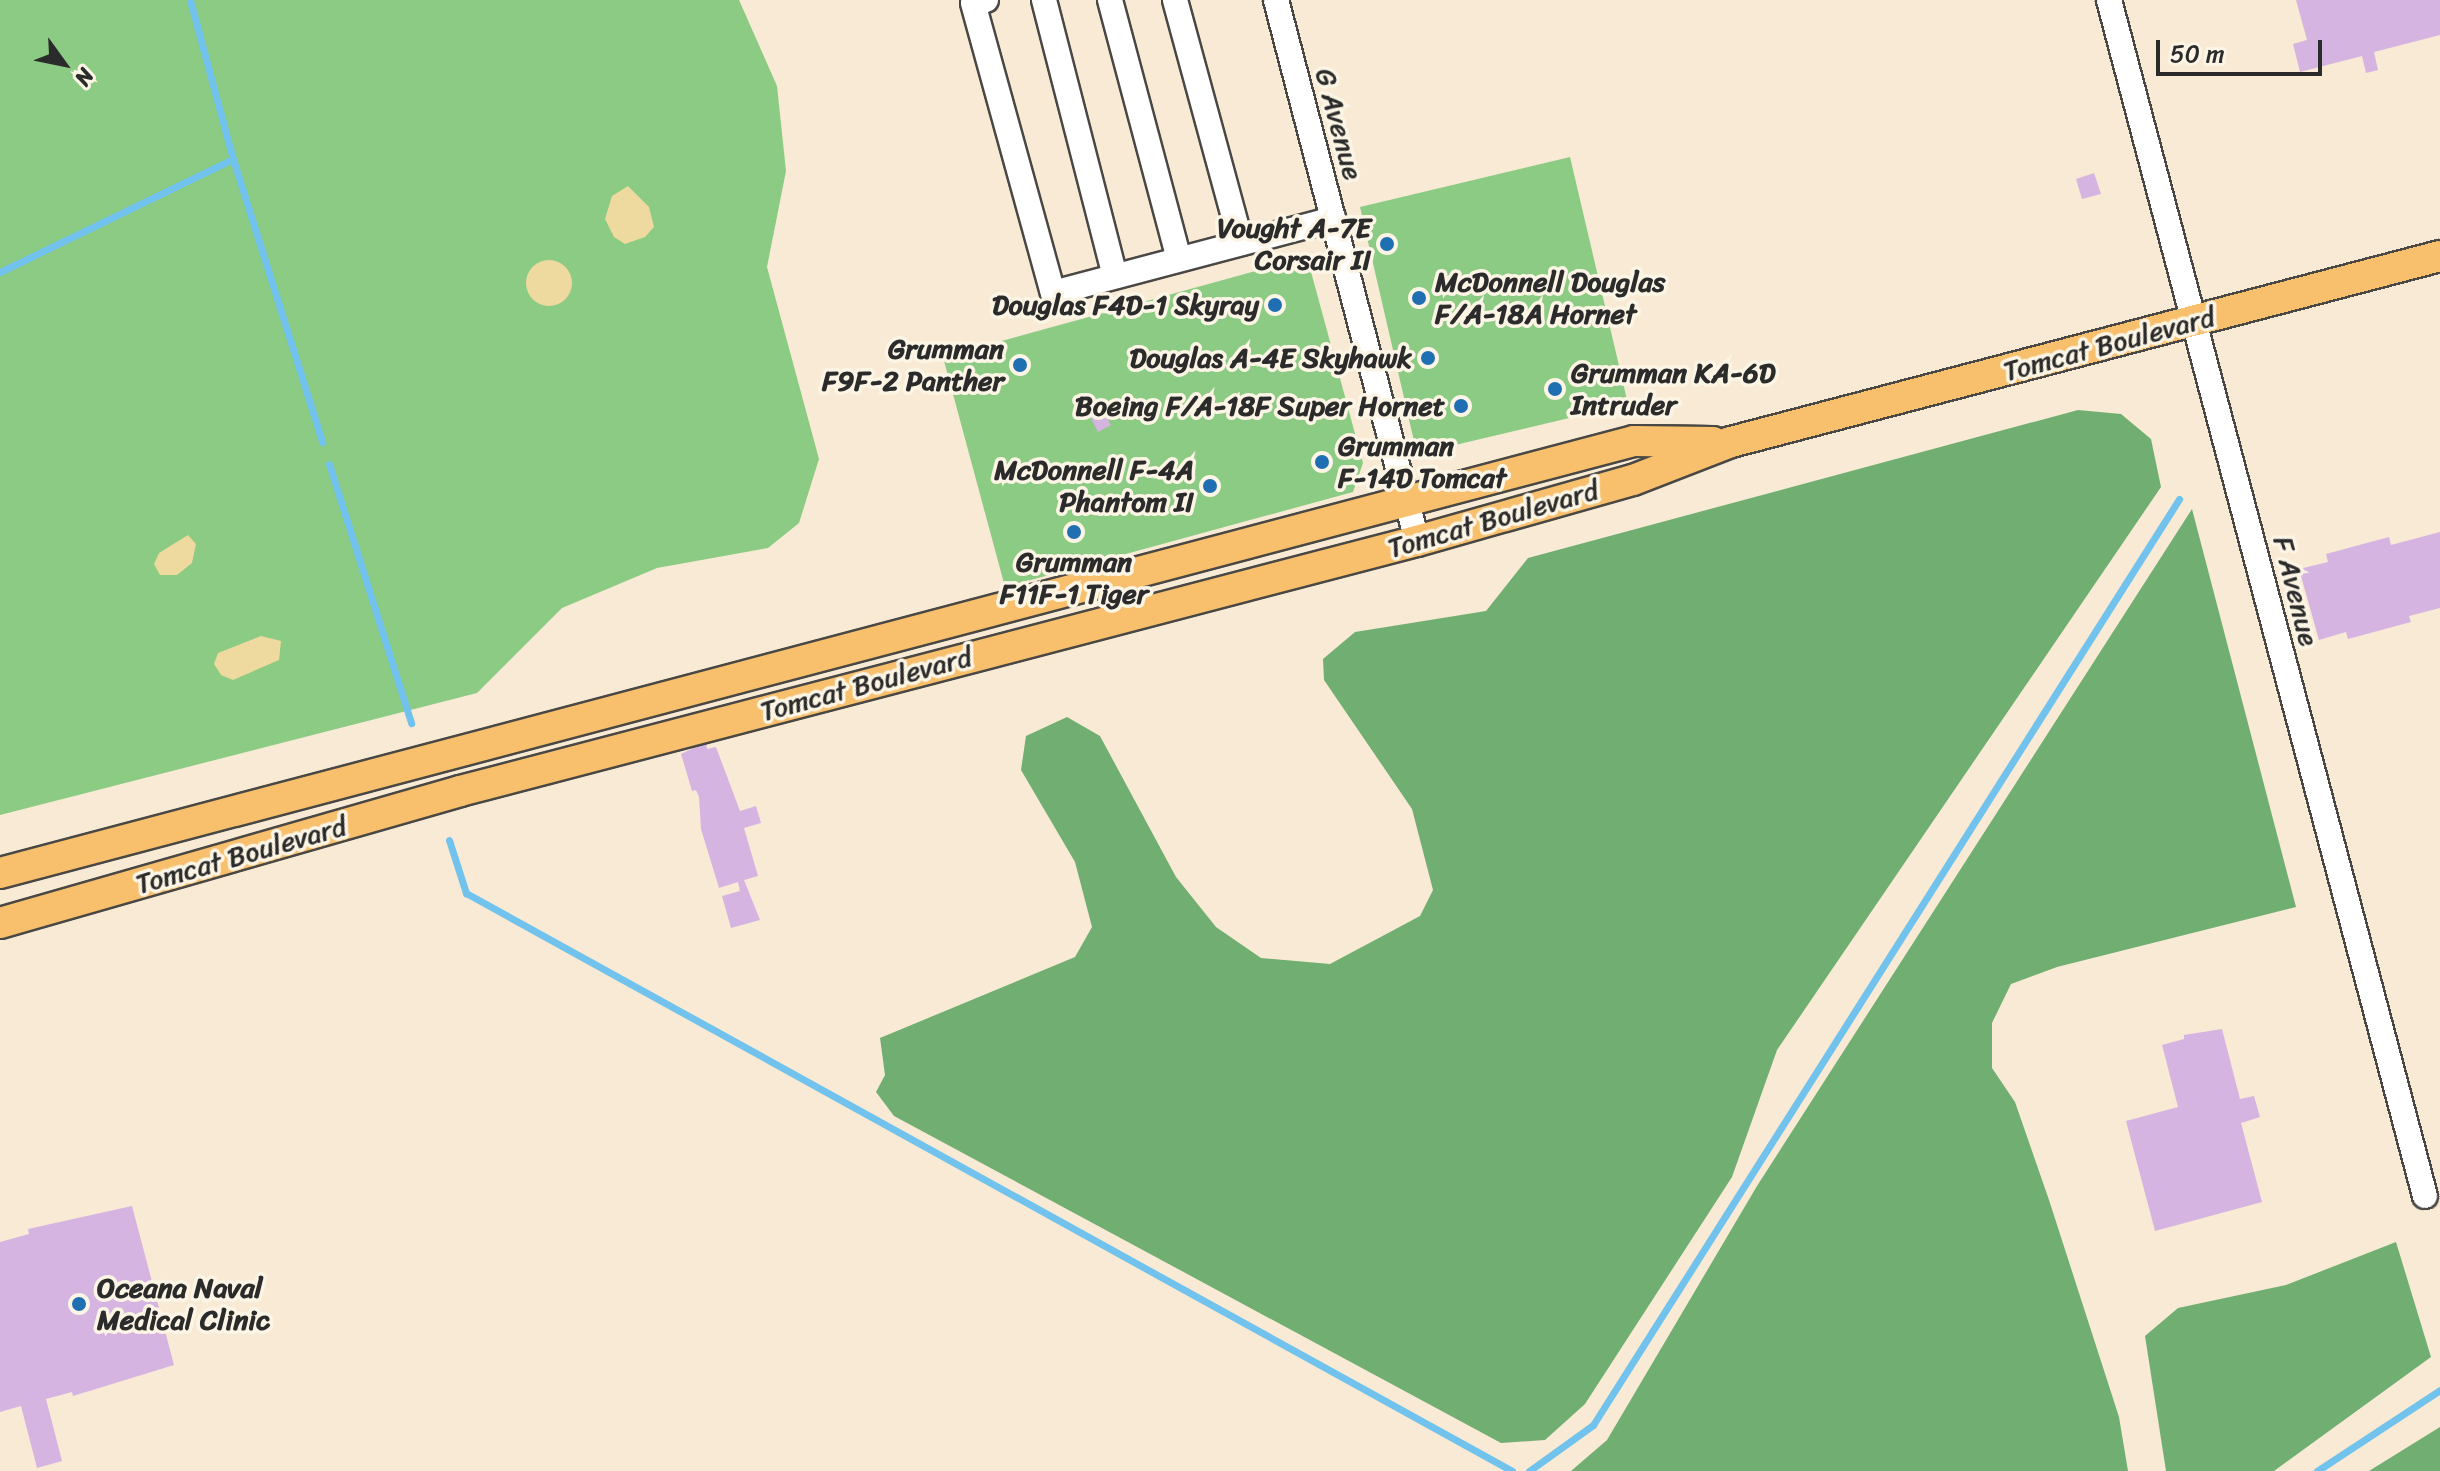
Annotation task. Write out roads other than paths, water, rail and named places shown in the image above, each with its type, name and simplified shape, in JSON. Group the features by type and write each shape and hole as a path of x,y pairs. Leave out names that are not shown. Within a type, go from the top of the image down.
{"main road":[{"name":"Tomcat Boulevard","path":"0,923 488,784 1417,541 1633,480 1731,442 2440,256"},
{"name":"Tomcat Boulevard","path":"0,873 1407,504 1634,441 1731,442"}],"street":[{"path":"986,0 973,3 1053,293 1333,219"},
{"path":"1044,0 1115,276"},
{"path":"1110,0 1179,259"},
{"path":"1175,0 1241,243"},
{"name":"G Avenue","path":"1276,0 1417,541"},
{"name":"F Avenue","path":"2109,0 2425,1196"}],"waterway":[{"path":"190,0 233,159 322,442"},
{"path":"0,272 233,159"},
{"path":"329,464 411,723"},
{"path":"1529,1471 1593,1425 2179,499"},
{"path":"449,840 466,893 1512,1471"},
{"path":"2317,1471 2440,1390"}],"place":[{"name":"Vought A-7E Corsair II","path":"1387,244"},
{"name":"McDonnell Douglas F/A-18A Hornet","path":"1419,298"},
{"name":"Douglas F4D-1 Skyray","path":"1275,305"},
{"name":"Douglas A-4E Skyhawk","path":"1428,358"},
{"name":"Grumman F9F-2 Panther","path":"1020,365"},
{"name":"Grumman KA-6D Intruder","path":"1555,389"},
{"name":"Boeing F/A-18F Super Hornet","path":"1461,406"},
{"name":"Grumman F-14D Tomcat","path":"1322,462"},
{"name":"McDonnell F-4A Phantom II","path":"1210,486"},
{"name":"Grumman F11F-1 Tiger","path":"1074,532"},
{"name":"Oceana Naval Medical Clinic","path":"79,1304"}]}
